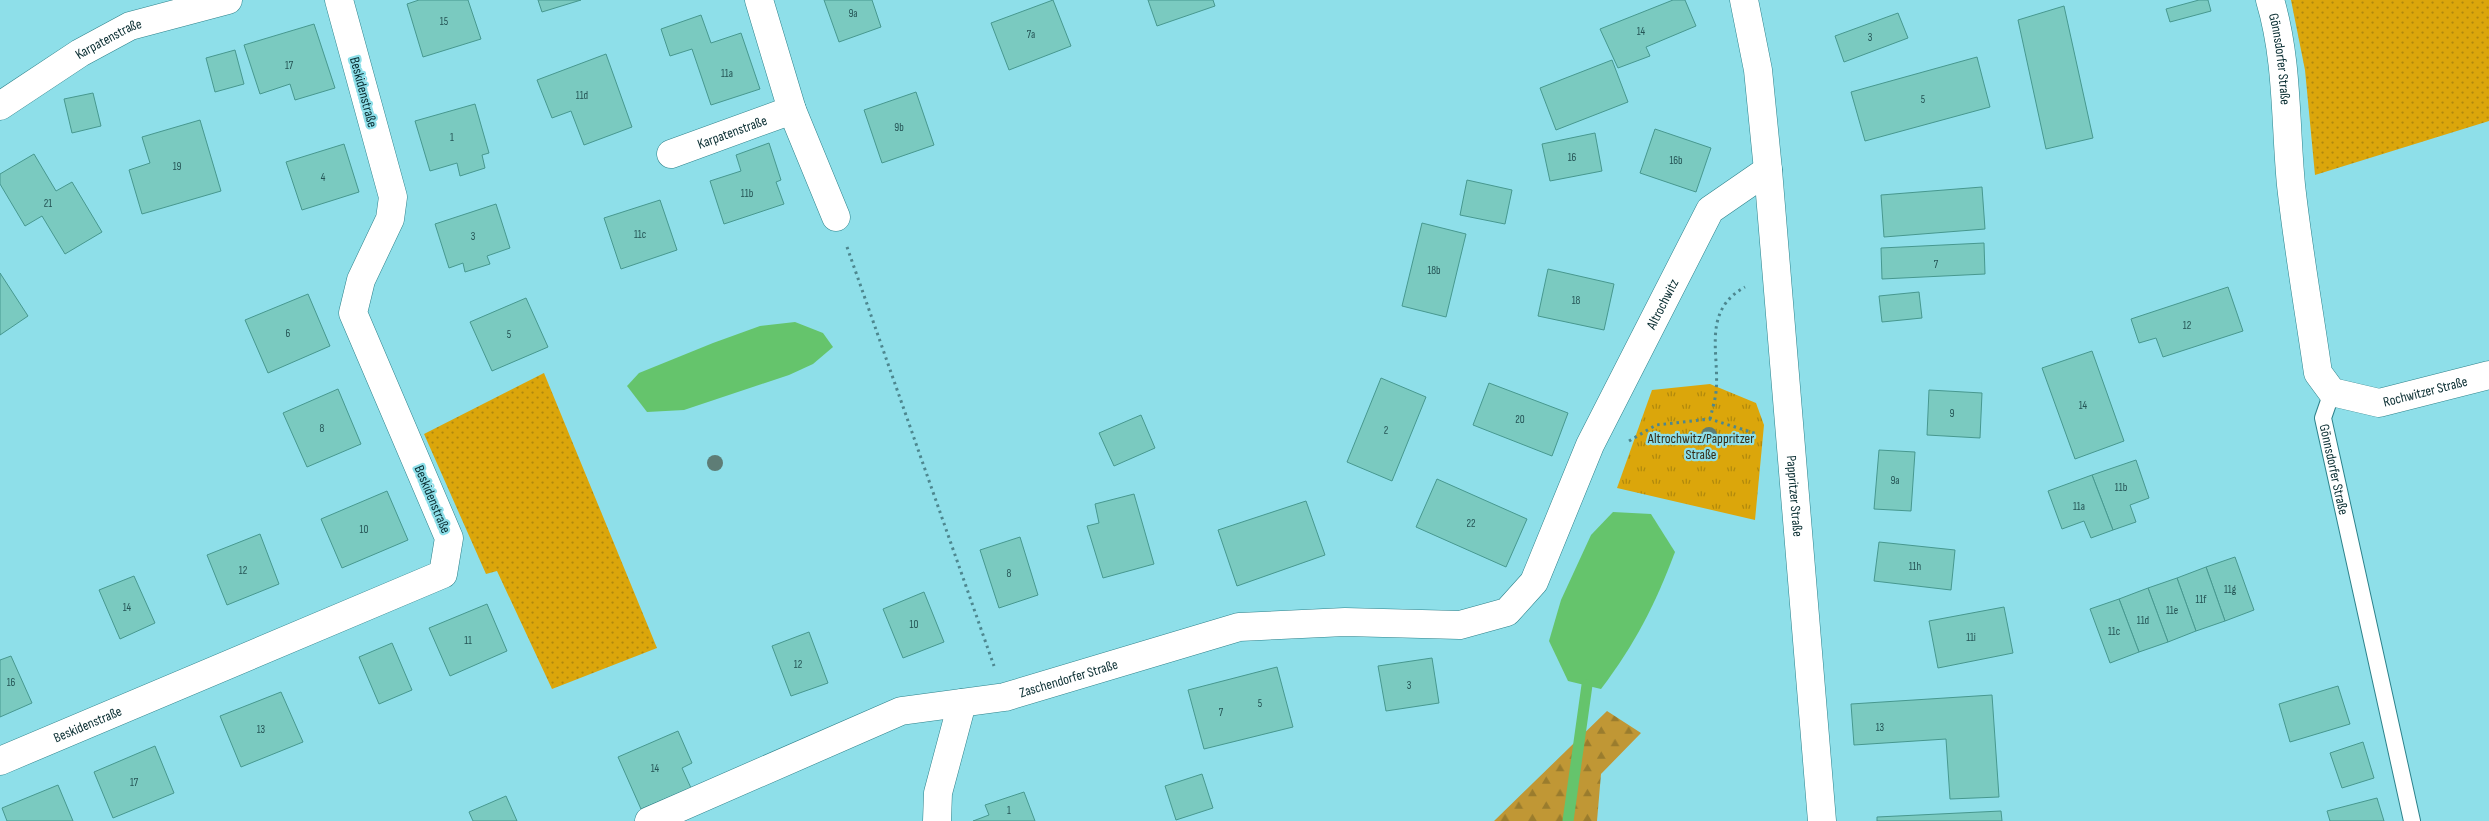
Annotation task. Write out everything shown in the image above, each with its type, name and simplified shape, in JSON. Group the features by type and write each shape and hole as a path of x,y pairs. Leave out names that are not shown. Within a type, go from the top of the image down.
{"street":[{"name":"Karpatenstraße","path":"0,106 80,53 130,26 228,0"},
{"name":"Beskidenstraße","path":"0,760 444,574 450,538 353,313 361,280 390,219 393,197 340,0"},
{"path":"759,0 792,110 836,217"},
{"path":"1744,0 1758,70 1768,170"},
{"name":"Gönnsdorfer Straße","path":"2270,0 2275,17 2284,70 2291,184 2318,373 2332,392"},
{"name":"Karpatenstraße","path":"671,154 792,110"},
{"name":"Pappritzer Straße","path":"1768,170 1822,821"},
{"name":"Altrochwitz","path":"1506,612 1534,582 1590,444 1710,210 1768,170"},
{"name":"Rochwitzer Straße","path":"2332,392 2379,402 2489,375"},
{"name":"Zaschendorfer Straße","path":"649,821 901,711 1005,697 1239,627 1345,622 1460,625 1506,612"},
{"path":"937,821 938,793 962,702"}],"lane":[{"name":"Gönnsdorfer Straße","path":"2332,392 2322,418 2412,821"}],"path":[{"path":"836,217 1005,697"},
{"path":"1710,419 1716,392 1714,341 1717,321 1730,298 1744,288 1778,279"},
{"path":"1590,444 1620,446 1656,426 1710,419 1792,442"}],"green space":[{"path":"2291,0 2489,0 2489,121 2315,175 2305,70"},
{"path":"544,373 657,648 552,689 497,571 486,574 424,434"},
{"name":"Altrochwitz/Pappritzer Straße","path":"1710,384 1756,403 1764,425 1755,520 1617,488 1652,390"},
{"path":"1607,711 1641,733 1601,774 1597,821 1494,821"}],"shaded area":[{"path":"795,322 823,333 833,347 813,364 789,375 684,410 647,412 627,386 639,373 713,343 760,326"},
{"path":"1613,512 1651,514 1675,552 1643,624 1601,689 1568,681 1549,641 1561,600 1591,535"}],"building":[{"path":"419,0 468,0 481,39 423,57 407,4"},
{"path":"538,0 581,0 542,12"},
{"path":"824,0 872,0 881,27 839,42"},
{"path":"1053,0 1071,46 1009,70 991,23"},
{"path":"1148,0 1213,0 1215,6 1157,26"},
{"path":"1673,0 1685,0 1696,26 1646,47 1650,56 1618,68 1600,29"},
{"path":"2199,0 2208,0 2211,11 2170,22 2166,9"},
{"path":"2064,6 2093,138 2046,149 2018,20"},
{"path":"1898,13 1908,38 1844,62 1835,36"},
{"path":"701,15 711,43 741,33 760,89 711,105 692,49 670,56 661,29"},
{"path":"314,24 335,88 295,100 290,84 260,94 244,45"},
{"path":"235,50 244,84 215,92 206,58"},
{"path":"606,54 632,127 584,145 571,111 552,118 537,80"},
{"path":"1977,57 1990,107 1865,141 1851,92"},
{"path":"1612,60 1628,102 1556,130 1540,88"},
{"path":"916,92 934,145 882,163 864,110"},
{"path":"93,93 101,126 72,133 64,99"},
{"path":"475,104 489,153 482,155 485,168 460,176 457,163 430,171 415,121"},
{"path":"200,120 221,191 142,214 129,170 150,163 142,137"},
{"path":"1655,129 1711,148 1696,192 1640,173"},
{"path":"1595,133 1602,171 1550,181 1542,144"},
{"path":"769,143 781,180 776,182 784,204 724,224 710,181 741,171 736,155"},
{"path":"344,144 359,192 302,210 286,162"},
{"path":"34,154 56,191 72,182 102,232 65,254 42,216 25,226 0,184 0,174"},
{"path":"1467,180 1512,190 1505,224 1460,215"},
{"path":"1982,187 1985,229 1884,237 1881,195"},
{"path":"660,200 677,250 621,269 604,218"},
{"path":"496,204 510,248 487,256 490,264 465,272 463,263 449,268 435,224"},
{"path":"1422,223 1466,234 1446,317 1402,306"},
{"path":"1984,243 1985,274 1882,279 1881,248"},
{"path":"1548,269 1614,284 1604,330 1538,316"},
{"path":"0,273 28,316 0,335"},
{"path":"2228,287 2243,331 2163,357 2156,338 2139,343 2131,319"},
{"path":"1919,292 1922,318 1882,322 1879,296"},
{"path":"308,294 330,346 268,373 245,320"},
{"path":"526,298 548,347 492,371 470,322"},
{"path":"2092,351 2124,441 2075,459 2042,368"},
{"path":"1381,378 1426,397 1392,481 1347,462"},
{"path":"1489,383 1568,413 1552,456 1473,425"},
{"path":"338,389 361,444 307,467 283,413"},
{"path":"1929,390 1982,393 1980,438 1927,435"},
{"path":"1141,415 1155,448 1114,466 1099,433"},
{"path":"1879,450 1915,452 1911,511 1874,509"},
{"path":"2136,460 2149,498 2130,505 2136,522 2113,530 2092,475"},
{"path":"2092,475 2113,530 2091,538 2084,521 2062,529 2048,491"},
{"path":"1437,479 1527,519 1506,567 1416,527"},
{"path":"387,491 408,540 342,568 321,519"},
{"path":"1134,494 1154,564 1103,578 1087,526 1099,523 1095,504"},
{"path":"1306,501 1325,555 1237,586 1218,530"},
{"path":"260,534 279,584 227,605 207,555"},
{"path":"1020,537 1038,595 999,608 980,550"},
{"path":"1879,542 1955,550 1951,590 1874,581"},
{"path":"2235,557 2254,610 2225,621 2206,567"},
{"path":"2206,567 2225,621 2196,631 2177,578"},
{"path":"134,576 155,623 120,639 99,590"},
{"path":"2177,578 2196,631 2168,642 2148,588"},
{"path":"2148,588 2168,642 2139,652 2119,599"},
{"path":"924,592 944,642 903,658 883,609"},
{"path":"2119,599 2139,652 2110,663 2090,609"},
{"path":"487,604 507,651 450,676 429,628"},
{"path":"2004,607 2013,653 1938,668 1929,621"},
{"path":"809,632 828,683 791,696 772,646"},
{"path":"392,643 412,690 379,704 359,657"},
{"path":"11,656 32,703 0,717 0,660"},
{"path":"1432,658 1439,703 1386,711 1378,666"},
{"path":"1277,667 1293,727 1204,749 1188,690"},
{"path":"2338,686 2350,724 2290,742 2279,704"},
{"path":"281,692 303,742 241,767 220,716"},
{"path":"1992,695 1999,797 1950,799 1946,739 1854,745 1851,704"},
{"path":"678,731 692,763 682,768 691,788 641,809 618,757"},
{"path":"2363,742 2374,778 2342,788 2330,753"},
{"path":"155,746 174,793 113,818 94,772"},
{"path":"1202,774 1213,808 1176,820 1165,786"},
{"path":"58,785 73,821 7,821 2,808"},
{"path":"1024,792 1035,821 973,821 989,815 985,805"},
{"path":"506,796 517,821 473,821 469,812"},
{"path":"2377,798 2384,821 2330,821 2327,811"},
{"path":"2001,811 2002,821 1877,821 1877,817"}],"waterway":[{"path":"1568,821 1587,685"}]}
